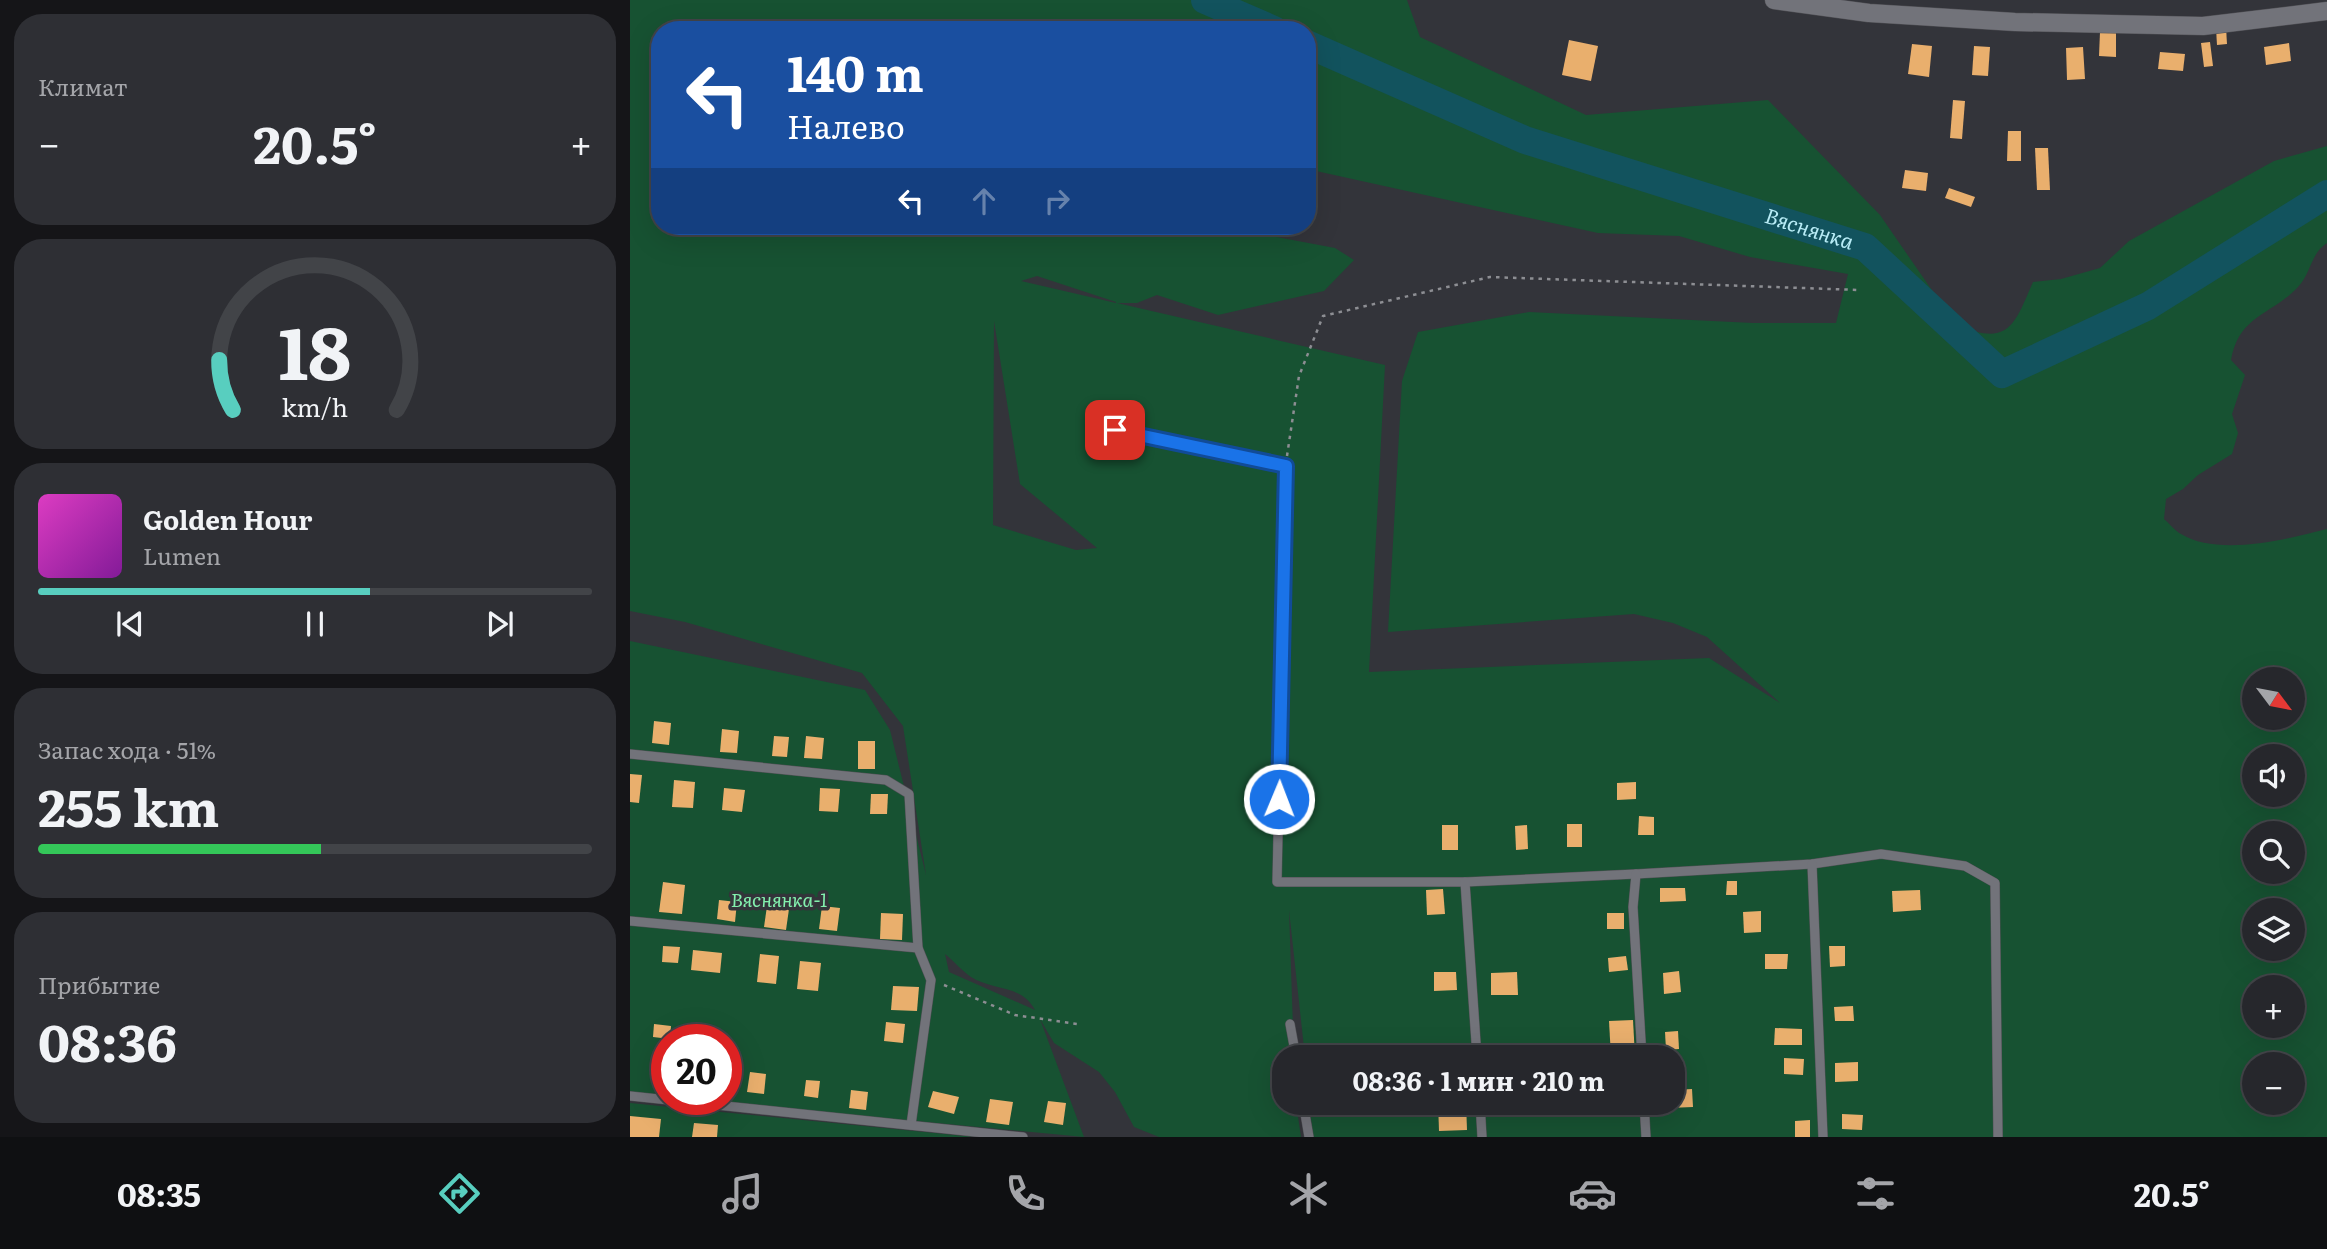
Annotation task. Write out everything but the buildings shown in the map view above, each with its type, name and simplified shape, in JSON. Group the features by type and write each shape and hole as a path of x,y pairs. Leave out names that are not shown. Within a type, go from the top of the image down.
{"street":[{"path":"1774,0 1869,13 2014,22 2203,26 2327,11"}],"lane":[{"path":"1115,430 1286,466 1277,882 1465,882 1636,874 1812,864 1881,853 1965,866 1995,883 1998,1137"},
{"path":"630,754 886,780 909,794 918,948 931,980 911,1125"},
{"path":"1812,864 1822,1137"},
{"path":"1636,874 1633,906 1641,1045"},
{"path":"1465,882 1476,1045"},
{"path":"630,921 918,948"},
{"path":"1290,1024 1294,1045"},
{"path":"630,1096 1023,1137"},
{"path":"1305,1115 1309,1137"},
{"path":"1481,1115 1482,1137"},
{"path":"1645,1115 1646,1137"}],"path":[{"path":"1286,466 1299,376 1323,316 1490,277 1859,290"},
{"path":"931,980 1015,1015 1077,1024"}],"green space":[{"name":"Вяснянка-1","path":"630,0 1407,0 1420,37 1586,115 1768,100 1880,215 1956,325 1988,334 2008,328 2015,320 2033,282 2061,279 2100,268 2129,241 2274,161 2327,146 2327,243 2317,252 2298,287 2258,317 2241,334 2231,360 2245,375 2232,414 2238,433 2232,454 2166,499 2164,519 2181,534 2214,544 2253,544 2327,529 2327,1137 1313,1137 1310,1115 1685,1115 1685,1045 1304,1045 1289,910 1294,1045 1272,1045 1272,1115 1298,1115 1301,1137 1159,1137 1134,1127 1115,1092 1099,1072 1054,1043 1040,1019 1084,1137 742,1105 742,1024 651,1024 651,1096 630,1094 630,641 865,690 890,730 926,875 903,726 862,673 685,622 630,611","holes":["651,21 1316,21 1316,171 1598,233 1679,236 1750,257 1848,274 1836,323 1753,323 1529,312 1418,332 1402,381 1388,632 1634,614 1673,623 1707,637 1780,703 1709,658 1369,672 1385,365 1117,303 1137,303 1157,295 1218,315 1324,291 1354,260 1335,248 1266,235 651,235","1037,276 1116,302 1116,303 1021,281","994,321 1020,484 1097,548 1076,550 993,525","945,954 971,977 1022,996 1035,1010 949,972"]},
{"path":"630,1103 651,1105 651,1115 742,1114 975,1137 630,1137"}],"waterway":[{"name":"Вяснянка","path":"1205,0 1253,21"},
{"name":"Вяснянка","path":"1316,48 1525,140 1865,247 2002,374 2148,306 2327,194"}],"route":[{"path":"1115,430 1286,466 1279,799"}]}
